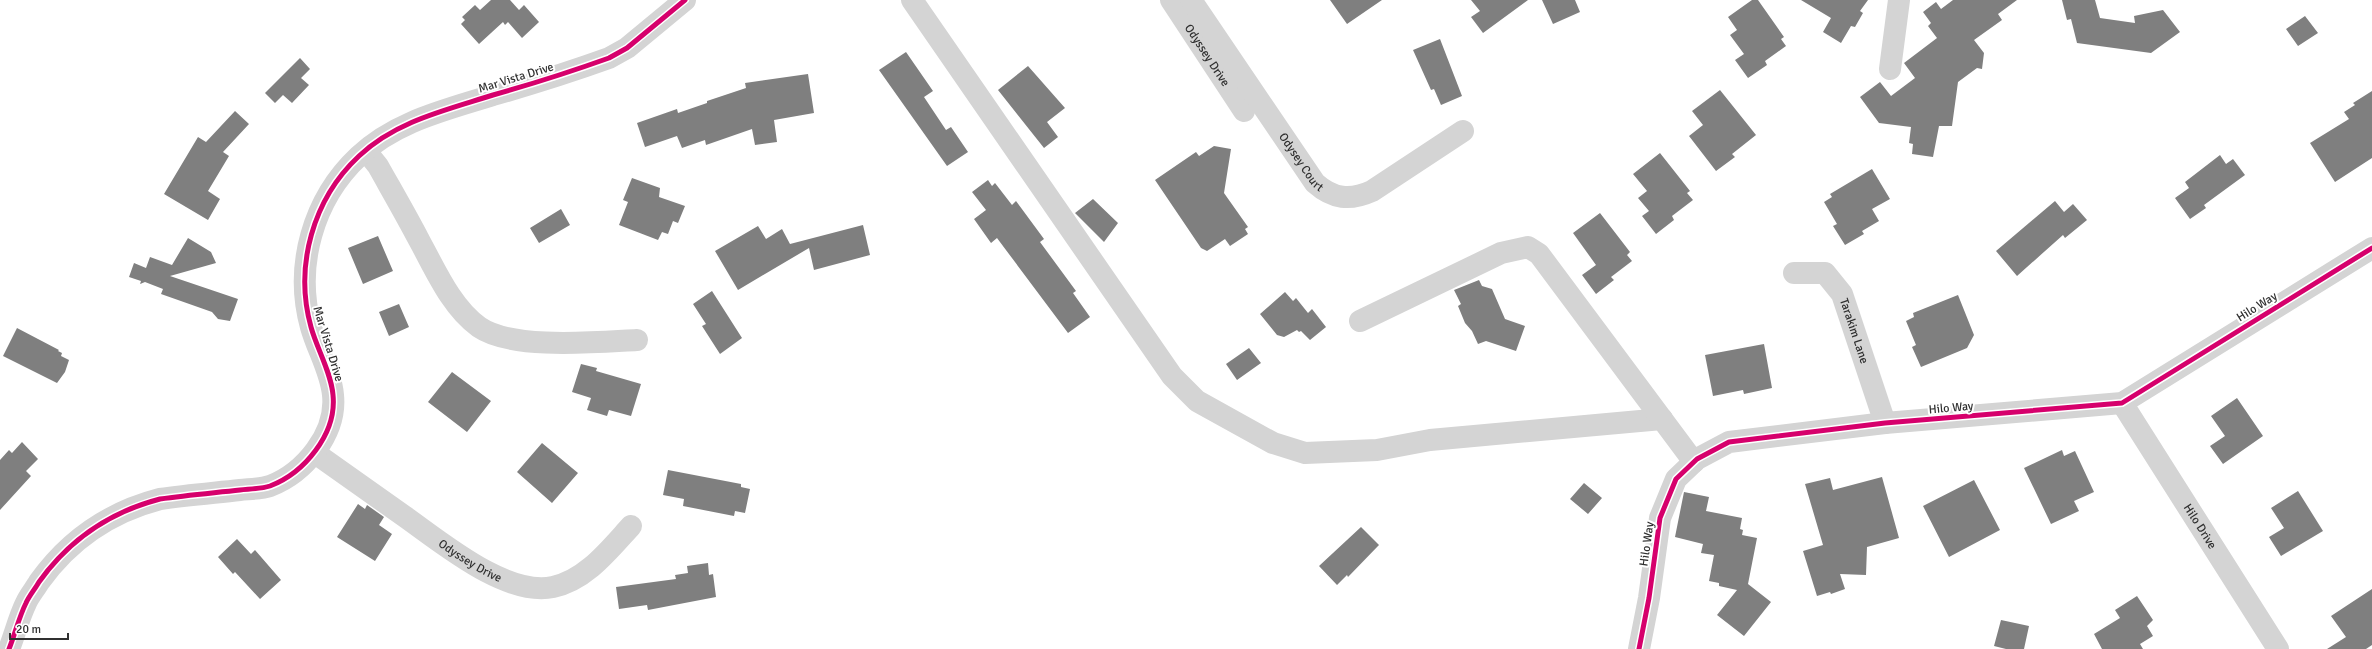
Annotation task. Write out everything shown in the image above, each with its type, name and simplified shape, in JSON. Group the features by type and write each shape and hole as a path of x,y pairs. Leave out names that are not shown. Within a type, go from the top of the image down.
{"street":[{"name":"Mar Vista Drive","path":"9,649 26,602 49,569 78,539 108,519 146,503 160,499 267,487 295,472 315,452 334,410 333,394 311,326 305,302 304,274 308,244 317,216 330,192 351,164 366,151 411,122 609,58 627,48 685,0"},
{"path":"912,0 1172,376 1196,401 1273,443 1305,453 1377,450 1430,440 1662,419"},
{"name":"Odyssey Drive","path":"1171,0 1244,111"},
{"name":"Odysey Court","path":"1191,0 1315,183 1332,195 1348,198 1359,197 1372,191 1463,131"},
{"path":"1890,69 1899,0"},
{"path":"366,151 378,166 442,282 455,301 479,327 502,337 519,340 609,342 637,340"},
{"path":"1360,322 1501,253 1528,247 1539,254 1694,462"},
{"name":"Hilo Way","path":"1639,649 1649,598 1660,518 1676,479 1694,462 1729,442 1885,424 2122,403 2372,248"},
{"name":"Tarakim Lane","path":"1794,272 1825,273 1842,294 1885,424"},
{"name":"Hilo Drive","path":"2122,403 2278,649"},
{"name":"Odyssey Drive","path":"315,452 465,560 512,583 536,589 554,587 572,581 596,564 631,526"}],"building":[{"path":"491,0 510,0 519,10 524,5 539,22 522,38 508,22 505,25 503,22 479,44 461,24 465,20 462,17 475,5 480,10"},
{"path":"1330,0 1382,0 1347,24"},
{"path":"1471,0 1528,0 1483,33 1471,17 1480,11"},
{"path":"1542,0 1575,0 1580,12 1553,24"},
{"path":"1752,0 1758,0 1784,37 1781,39 1786,46 1765,61 1767,65 1748,78 1735,60 1744,54 1730,35 1737,30 1728,17"},
{"path":"1801,0 1868,0 1860,11 1863,13 1855,27 1851,26 1841,43 1823,32 1831,18"},
{"path":"1953,0 2017,0 1998,14 2002,20 1974,40 1984,53 1982,69 1977,68 1958,82 1952,126 1939,126 1933,157 1912,154 1913,144 1909,143 1911,127 1879,123 1860,97 1880,82 1891,96 1915,78 1904,63 1937,38 1928,26 1931,23 1923,12 1936,2 1941,9"},
{"path":"2062,0 2095,0 2100,18 2135,23 2134,16 2163,10 2180,32 2151,53 2077,43 2071,19 2067,20"},
{"path":"2305,16 2318,33 2298,46 2286,29"},
{"path":"1440,39 1462,96 1441,105 1434,89 1431,90 1413,50"},
{"path":"906,52 933,91 924,97 946,130 951,127 968,152 947,166 879,70"},
{"path":"300,58 310,69 301,78 309,85 292,103 283,95 275,103 265,93"},
{"path":"1028,66 1065,108 1047,122 1058,137 1044,148 998,90"},
{"path":"808,74 814,113 774,120 777,142 755,145 752,129 706,145 705,140 682,148 677,136 645,147 637,123 677,109 678,113 707,103 707,101 746,88 745,83"},
{"path":"1720,90 1756,135 1732,154 1735,157 1716,171 1689,136 1703,125 1692,111"},
{"path":"2372,91 2372,158 2335,182 2310,143 2349,119 2344,112 2355,105 2353,103"},
{"path":"235,111 249,124 223,152 229,156 208,191 220,199 208,220 164,194 198,137 206,142"},
{"path":"1214,146 1231,149 1224,193 1248,227 1245,229 1248,234 1230,246 1225,239 1207,251 1201,248 1155,180 1196,152 1199,156"},
{"path":"1660,153 1690,191 1687,193 1693,200 1672,216 1674,220 1656,234 1642,216 1649,211 1638,198 1647,191 1633,174"},
{"path":"2220,155 2226,164 2233,159 2245,175 2204,205 2206,208 2190,219 2175,198 2189,188 2185,182"},
{"path":"1872,169 1890,199 1872,209 1879,221 1862,231 1864,234 1845,245 1833,226 1837,224 1824,202 1832,197 1830,194"},
{"path":"632,178 660,188 659,197 685,206 678,223 673,221 668,234 662,232 658,240 619,225 628,202 623,200"},
{"path":"988,180 992,186 995,183 1012,205 1016,201 1044,239 1040,242 1076,291 1073,293 1090,317 1068,333 997,238 991,243 974,219 986,210 972,192"},
{"path":"1093,199 1118,223 1104,242 1075,213"},
{"path":"2055,201 2064,212 2073,204 2087,220 2065,238 2063,235 2017,276 1996,251"},
{"path":"561,209 570,225 539,243 530,228"},
{"path":"1600,213 1630,252 1627,255 1632,261 1611,277 1614,280 1596,294 1582,275 1596,265 1573,233"},
{"path":"863,225 870,255 814,270 809,248 738,290 715,251 758,226 766,239 782,229 790,244"},
{"path":"378,236 393,271 363,284 348,248"},
{"path":"188,238 211,252 216,263 170,276 238,299 230,321 218,319 212,312 161,294 163,289 145,282 140,284 141,281 129,277 134,263 146,268 150,257 172,265"},
{"path":"1479,280 1482,286 1492,289 1505,319 1525,326 1516,351 1486,341 1478,344 1472,331 1465,323 1458,306 1461,304 1454,290"},
{"path":"712,291 742,338 720,354 702,326 706,324 693,304"},
{"path":"1285,292 1293,301 1296,298 1308,313 1312,309 1326,327 1310,340 1301,331 1299,332 1297,330 1284,337 1277,335 1260,314"},
{"path":"1958,295 1974,335 1967,348 1921,367 1912,347 1916,345 1906,321 1914,317 1913,313"},
{"path":"399,304 409,327 389,336 379,312"},
{"path":"17,328 59,350 58,351 62,353 61,356 69,360 65,372 57,383 3,356"},
{"path":"1764,344 1772,388 1744,394 1743,390 1713,396 1705,355"},
{"path":"1249,348 1261,363 1237,380 1226,364"},
{"path":"581,364 597,368 596,371 641,384 631,416 609,410 607,416 587,410 591,398 572,392"},
{"path":"452,372 491,401 467,432 428,402"},
{"path":"2237,398 2263,436 2223,464 2210,446 2225,436 2211,416"},
{"path":"22,442 38,459 26,471 31,476 0,510 0,460 9,450 12,453"},
{"path":"542,443 578,473 552,503 517,472"},
{"path":"2062,450 2064,456 2075,451 2094,492 2074,501 2079,511 2051,524 2024,468"},
{"path":"668,470 741,484 741,487 750,489 745,513 735,511 734,516 683,506 684,499 663,495"},
{"path":"1882,477 1899,538 1867,547 1866,575 1840,574 1845,589 1831,594 1830,592 1817,596 1803,551 1823,545 1805,484 1830,478 1833,490"},
{"path":"1974,480 2000,530 1949,557 1923,506"},
{"path":"1584,483 1602,498 1588,514 1570,499"},
{"path":"2298,491 2323,531 2281,556 2269,537 2284,528 2271,508"},
{"path":"1684,492 1709,497 1706,511 1742,518 1740,529 1743,530 1742,535 1757,538 1748,584 1771,602 1744,636 1717,615 1737,590 1719,586 1719,583 1709,581 1714,555 1701,553 1703,544 1675,537"},
{"path":"358,504 365,509 367,505 384,517 379,525 392,534 375,561 337,537"},
{"path":"1361,527 1379,545 1348,577 1347,575 1337,585 1319,566"},
{"path":"237,539 251,554 255,550 281,580 260,599 235,572 233,574 218,557"},
{"path":"708,563 709,575 713,574 716,597 648,610 647,605 619,609 616,587 676,579 675,575 688,573 687,566"},
{"path":"2372,589 2372,645 2366,649 2327,649 2346,637 2331,616"},
{"path":"2137,596 2153,620 2147,626 2153,636 2140,644 2143,649 2102,649 2094,634 2120,618 2115,610"},
{"path":"2001,620 2029,626 2024,649 2006,649 1994,646"}],"cycle path":[{"path":"9,649 24,608 39,582 64,553 92,530 124,512 160,499 270,486 295,472 316,450 324,438 330,424 333,410 333,395 330,378 311,327 306,304 305,281 307,257 311,235 319,213 330,192 343,173 359,156 373,144 389,134 422,118 551,78 609,58 627,48 685,0"},
{"path":"1639,649 1649,598 1660,518 1676,479 1697,459 1729,442 1885,423 2122,403 2372,248"}]}
